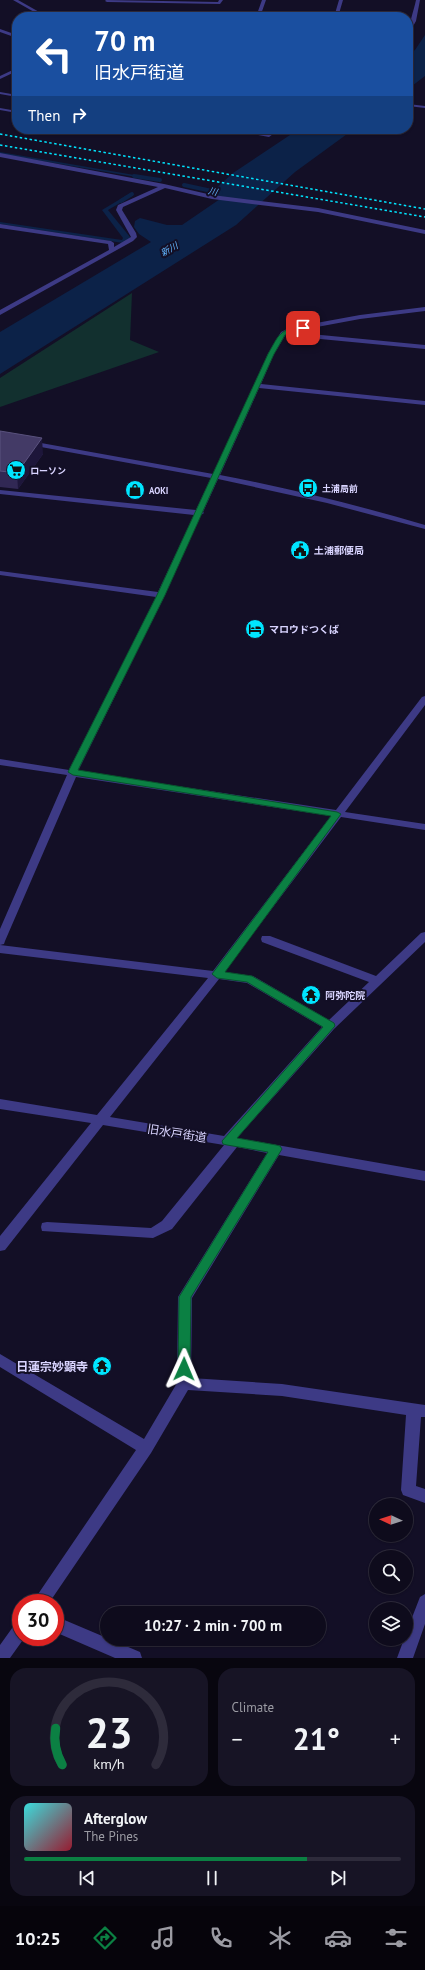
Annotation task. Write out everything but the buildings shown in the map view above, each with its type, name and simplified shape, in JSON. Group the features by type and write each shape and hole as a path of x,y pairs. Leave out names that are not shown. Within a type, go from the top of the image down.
{"street":[{"path":"15,0 37,12"},
{"path":"107,0 220,3 221,0"},
{"path":"107,0 126,12"},
{"path":"260,12 264,0"},
{"path":"337,12 341,0"},
{"path":"413,23 418,0"},
{"path":"1,31 12,35"},
{"path":"0,78 12,72"},
{"path":"0,93 12,95"},
{"path":"413,106 425,107"},
{"path":"0,109 12,111"},
{"path":"0,156 164,186 212,197 333,213 425,232"},
{"path":"0,162 8,157"},
{"path":"0,313 112,250 122,247 134,237 119,210 120,206 164,186"},
{"path":"0,226 111,243 112,250"},
{"path":"0,941 73,772 161,595 217,476 271,354 283,333 289,330 353,319 425,309"},
{"path":"283,333 425,347"},
{"path":"258,386 425,403"},
{"path":"23,441 217,476 322,499 425,527"},
{"path":"2,493 200,513"},
{"path":"0,573 161,595"},
{"path":"0,1246 217,974 425,700"},
{"path":"0,762 425,827"},
{"path":"47,1227 153,1233 167,1225 230,1141 330,1026 425,936"},
{"path":"266,939 377,981"},
{"path":"0,949 249,979 330,1026"},
{"name":"旧水戸街道","path":"0,1104 230,1141 425,1176"},
{"path":"46,1594 146,1448 184,1384 185,1297 276,1149"},
{"path":"0,1360 146,1448"},
{"path":"184,1384 282,1390 419,1410 408,1490 425,1496"},
{"path":"405,1658 425,1602"},
{"path":"64,1628 134,1658"},
{"path":"0,1658 12,1642"}],"green space":[{"path":"132,293 130,340 159,352 0,407 0,378"}],"water":[{"path":"425,35 425,76 413,85 413,51"},
{"name":"新川","path":"292,134 347,134 295,172 236,225 0,374 0,332 151,242 139,234 134,227 135,221 140,218 167,225 182,225 220,199 213,191 233,173"},
{"path":"0,152 146,177 142,178 0,154"},
{"path":"127,195 132,196 108,210 131,239 123,243 0,224 0,222 122,240 123,238 102,210"}],"waterway":[{"path":"134,176 160,180"},
{"name":"川","path":"184,185 221,193"},
{"path":"121,201 132,194"}],"railway":[{"path":"0,134 425,209"},
{"path":"0,145 425,217"}],"place":[{"name":"ローソン","path":"16,470"},
{"name":"土浦局前","path":"308,488"},
{"name":"AOKI","path":"135,490"},
{"name":"土浦郵便局","path":"300,550"},
{"name":"マロウドつくば","path":"255,629"},
{"name":"阿弥陀院","path":"311,995"},
{"name":"日蓮宗妙顕寺","path":"102,1366"}],"route":[{"path":"184,1369 185,1297 276,1149 227,1141 330,1026 249,979 217,974 337,814 73,772 161,595 217,476 271,354 283,333 289,330 303,328"}]}
